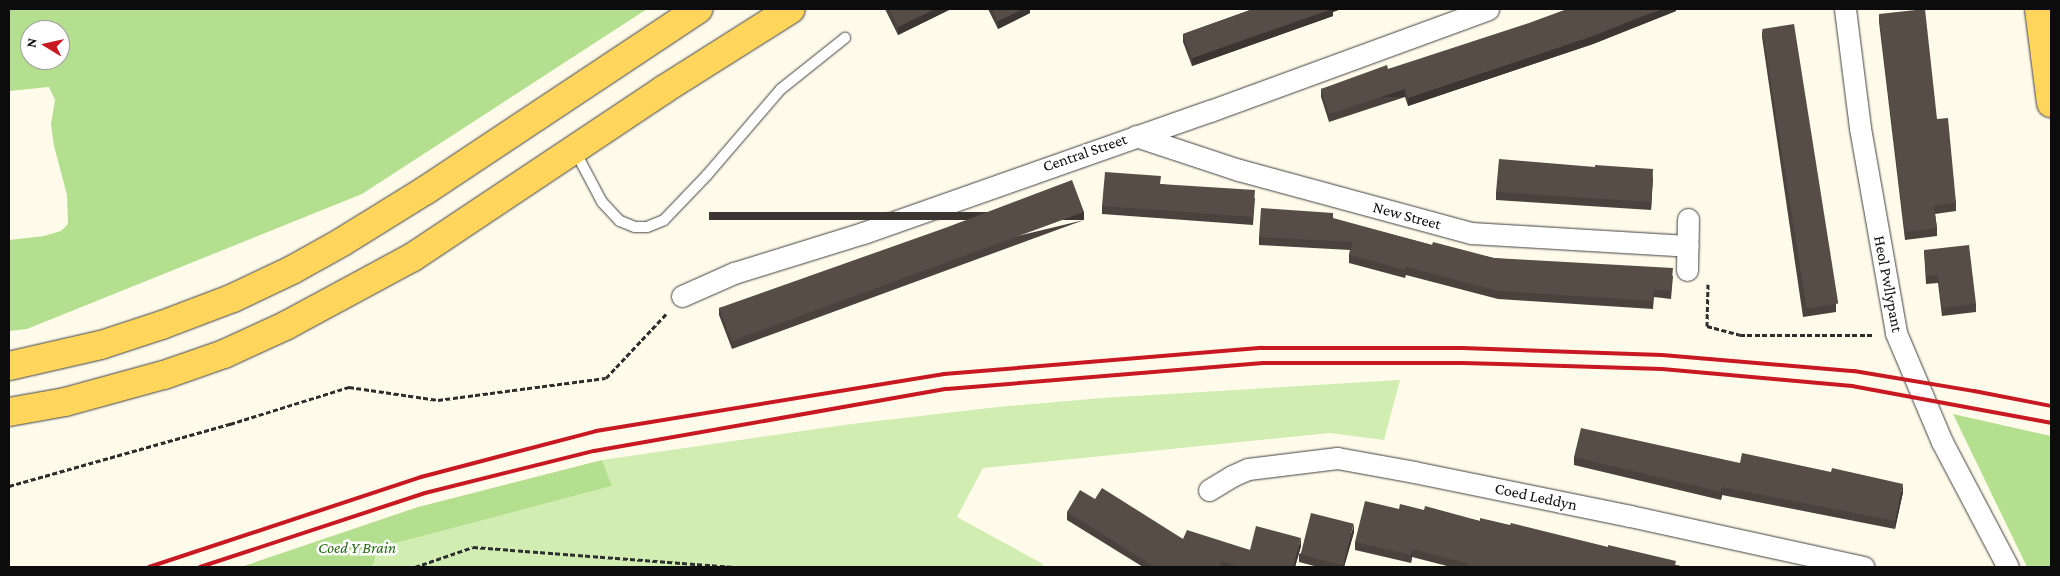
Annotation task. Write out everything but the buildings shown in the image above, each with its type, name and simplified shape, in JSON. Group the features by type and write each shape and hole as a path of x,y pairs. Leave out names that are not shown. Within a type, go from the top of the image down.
{"main road":[{"path":"9,366 101,345 162,325 240,295 292,270 342,242 426,190 698,9"},
{"path":"9,412 65,402 156,378 224,354 287,325 413,257 791,9"},
{"path":"2039,9 2051,103"}],"street":[{"name":"Central Street","path":"682,296 734,273 863,233 1488,9"},
{"name":"Heol Pwllypant","path":"1849,9 1860,128 1896,333 1942,442 2008,567"},
{"name":"New Street","path":"1136,136 1239,170 1472,233 1688,246"},
{"path":"1687,270 1688,219"},
{"name":"Coed Leddyn","path":"1210,490 1232,476 1248,469 1338,458 1611,512 1864,567"}],"lane":[{"path":"575,150 602,202 620,222 635,227 648,228 664,220 701,182 781,89 845,38"}],"path":[{"path":"1708,279 1707,326 1740,335 1851,336"},
{"path":"9,486 230,424 349,388 438,400 606,378 682,296"},
{"path":"415,567 473,547 734,567"}],"green space":[{"path":"9,9 647,9 362,194 27,329 9,331 9,240 44,236 61,231 68,224 67,195 54,146 51,124 55,100 49,87 9,91"},
{"path":"1400,380 1384,440 1330,433 983,468 957,517 1043,564 1041,567 371,567 374,563 377,548 612,486 602,460 851,424 998,407 1102,398"},
{"path":"1953,414 2051,436 2051,567 2027,567"},
{"name":"Coed Y Brain","path":"602,460 612,486 377,548 374,563 371,567 241,567 418,507"}],"railway":[{"path":"149,567 421,477 596,431 944,374 1262,348 1462,348 1662,355 1854,371 2051,406"},
{"path":"200,567 425,493 594,451 947,389 1263,363 1463,363 1662,369 1852,386 2051,423"}]}
